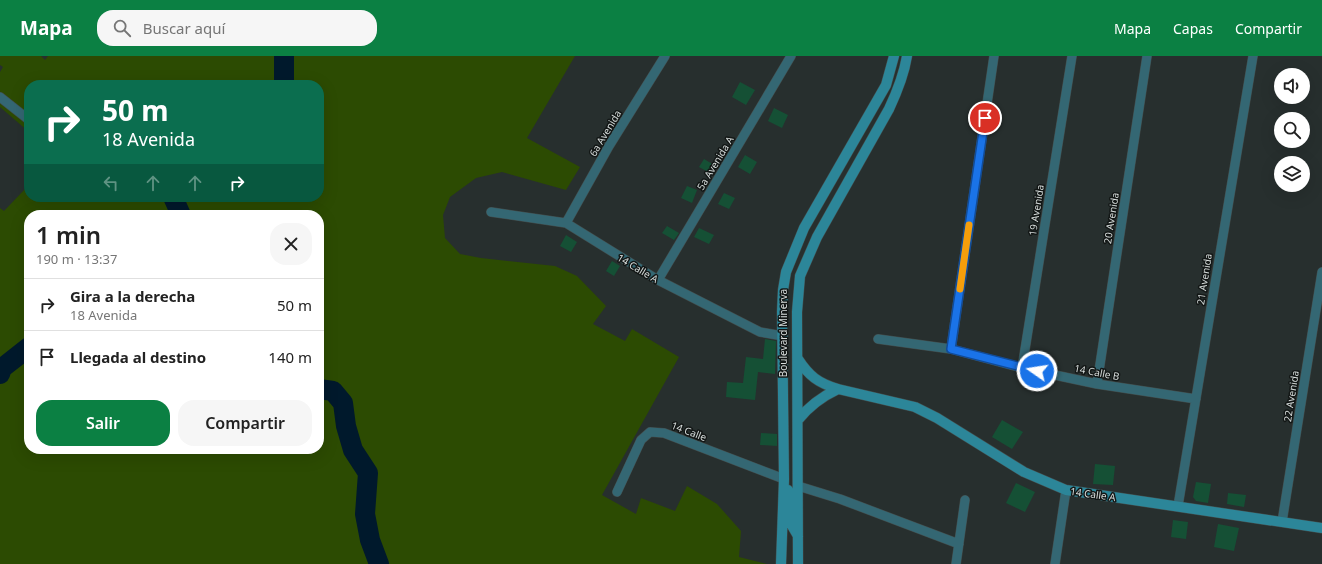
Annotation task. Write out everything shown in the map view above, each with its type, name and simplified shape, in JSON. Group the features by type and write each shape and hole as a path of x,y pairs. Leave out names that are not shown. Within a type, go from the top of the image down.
{"street":[{"name":"6a Avenida","path":"566,223 609,146 666,56"},
{"name":"5a Avenida A","path":"658,280 791,56"},
{"name":"Boulevard Minerva","path":"781,564 784,479 783,290 786,272 804,228 886,85 894,56"},
{"name":"Boulevard Minerva","path":"798,564 797,312 800,276 817,237 889,109 898,88 907,56"},
{"path":"951,349 994,56"},
{"name":"19 Avenida","path":"1022,368 1072,56"},
{"name":"20 Avenida","path":"1097,384 1147,56"},
{"name":"21 Avenida","path":"1178,506 1253,56"},
{"path":"0,97 24,116"},
{"name":"14 Calle A","path":"491,212 566,223 658,280 760,332 783,336"},
{"name":"22 Avenida","path":"1282,522 1322,272"},
{"name":"14 Calle B","path":"878,339 951,349 1022,368 1097,384 1196,399"},
{"name":"14 Calle A","path":"798,358 805,370 814,379 825,385 915,407 937,418 1024,472 1066,490 1322,528"},
{"path":"798,420 806,410 816,402 838,389"},
{"name":"14 Calle","path":"618,492 640,440 650,432 664,433 784,479"},
{"path":"784,479 789,493 791,524 798,536"},
{"path":"798,486 840,498 959,544"},
{"path":"1054,564 1066,490"},
{"path":"956,564 965,500"}],"green space":[{"path":"0,56 41,56 45,60 48,56 575,56 527,138 580,167 566,190 502,172 476,178 450,197 443,215 445,238 460,254 481,258 555,266 577,276 606,306 593,324 625,341 632,329 679,357 602,495 636,514 641,498 675,511 687,486 717,504 741,531 739,557 767,564 0,564 0,208 4,211 24,190 24,202 324,202 324,80 24,80 24,128 0,107 0,72 3,67 0,65"}],"building":[{"path":"740,82 755,90 746,105 732,97"},
{"path":"774,108 788,115 782,128 768,121"},
{"path":"745,155 757,162 750,174 738,167"},
{"path":"704,159 714,165 710,173 699,167"},
{"path":"687,186 697,190 692,203 681,198"},
{"path":"724,193 735,198 729,209 718,204"},
{"path":"667,226 679,233 674,240 662,233"},
{"path":"699,228 714,235 709,244 694,237"},
{"path":"566,235 577,242 571,252 560,246"},
{"path":"612,261 620,266 614,276 606,271"},
{"path":"765,339 776,341 775,374 758,372 755,400 726,397 727,382 743,383 746,357 763,359"},
{"path":"1002,420 1023,432 1012,449 992,437"},
{"path":"761,433 777,434 777,446 760,445"},
{"path":"1095,464 1115,466 1113,485 1093,484"},
{"path":"1196,482 1211,484 1208,503 1196,501 1193,497"},
{"path":"1016,483 1035,492 1025,512 1006,503"},
{"path":"1228,493 1246,495 1244,507 1227,504"},
{"path":"1173,520 1188,522 1186,539 1171,537"},
{"path":"1218,524 1239,528 1234,551 1214,547"}],"waterway":[{"path":"284,56 284,80"},
{"path":"175,202 179,210"},
{"path":"0,374 2,368 24,351"},
{"path":"324,390 333,391 343,403 346,426 353,450 368,473 365,514 370,540 379,564"}],"slow traffic":[{"path":"960,289 969,225"}],"route":[{"path":"985,118 951,349 1037,371"}]}
